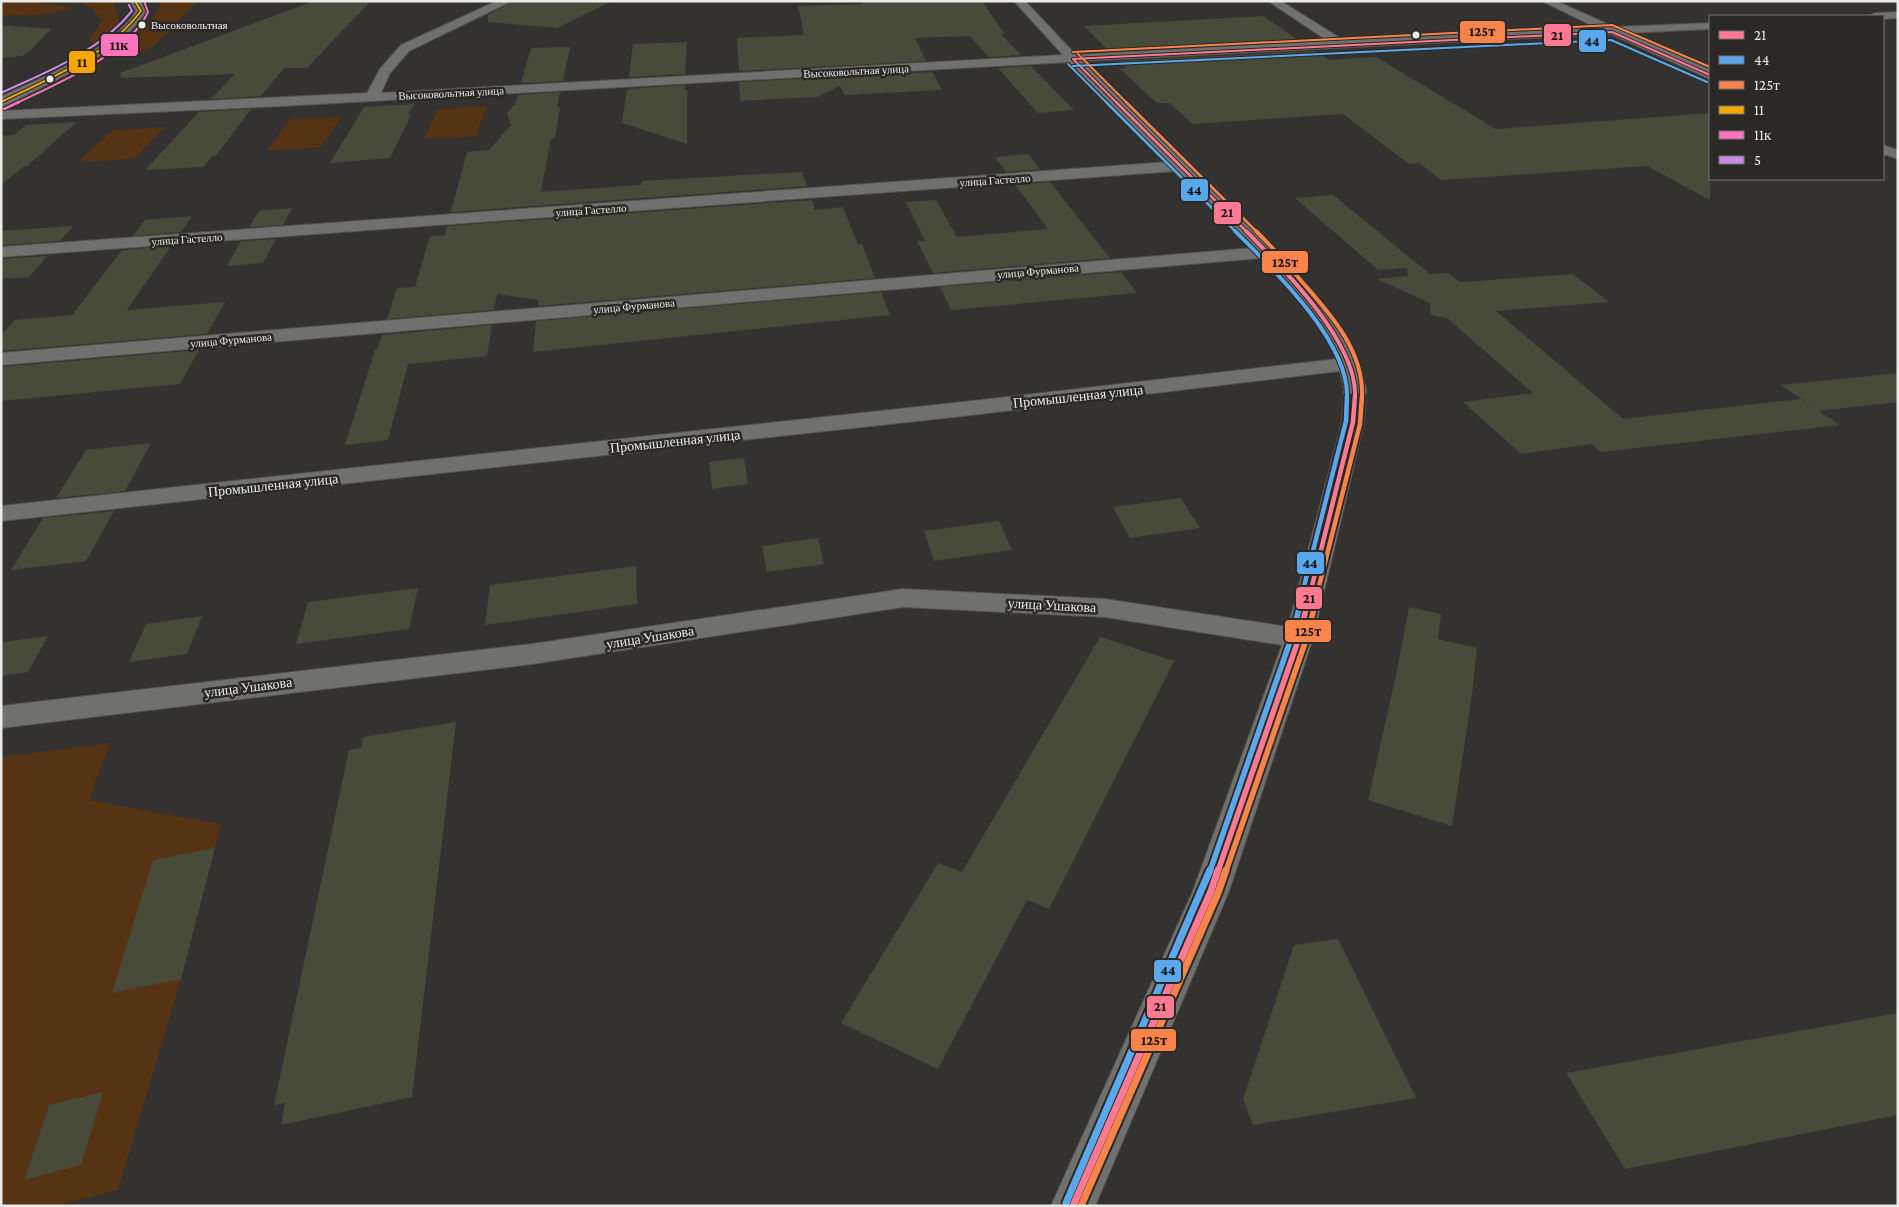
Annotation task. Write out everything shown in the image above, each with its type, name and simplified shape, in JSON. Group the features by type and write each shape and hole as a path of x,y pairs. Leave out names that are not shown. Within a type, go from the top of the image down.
{"street":[{"path":"1,102 116,40 131,26 141,11 135,1"},
{"path":"372,97 384,72 406,48 454,24 507,1"},
{"path":"1019,1 1073,58 1267,252 1326,321 1340,343 1349,364 1354,389 1353,422 1299,638 1211,891 1074,1206"},
{"path":"1273,1 1341,44"},
{"path":"1547,1 1709,75"},
{"path":"1884,16 1898,15"},
{"name":"Высоковольтная улица","path":"1,115 1709,26"},
{"path":"1884,149 1898,155"},
{"name":"улица Гастелло","path":"1,252 1181,166"},
{"name":"улица Фурманова","path":"1,359 1267,252"},
{"name":"Промышленная улица","path":"1,514 963,409 1349,364"},
{"name":"улица Ушакова","path":"1,716 532,654 903,598 1105,608 1299,638"}],"shaded area":[{"path":"43,1 42,3 68,7 69,9 40,15 1,16 1,2"},
{"path":"79,1 113,1 120,22 104,41 93,44 89,40 102,21 92,8"},
{"path":"160,1 198,1 154,46 128,55 100,58 145,27 153,19"},
{"path":"487,106 476,136 424,139 438,109"},
{"path":"341,117 321,147 267,151 290,119"},
{"path":"165,127 134,159 78,162 113,130"},
{"path":"110,743 89,800 221,824 181,979 118,1190 55,1206 1,1206 1,757"}],"building":[{"path":"314,1 371,1 307,68 284,68 261,96 211,99 235,74 121,78 120,73"},
{"path":"514,1 612,1 557,28 488,22 488,15"},
{"path":"861,1 982,1 1005,34 1001,34 1021,55 989,57 970,36 915,38 926,61 739,71 737,38 804,35 798,6 863,4"},
{"path":"1263,16 1300,41 1109,51 1084,26"},
{"path":"1,25 51,29 31,50 22,56 1,58"},
{"path":"687,42 685,74 629,77 633,44"},
{"path":"570,47 563,81 521,83 531,48"},
{"path":"1316,51 1329,60 1376,57 1496,129 1709,113 1710,200 1647,166 1441,180 1419,163 1409,164 1343,114 1193,124 1169,103 1157,103 1120,69 1127,68 1119,61"},
{"path":"1031,66 1074,110 1038,113 998,68"},
{"path":"932,72 942,90 844,95 840,86 817,97 740,101 739,82"},
{"path":"685,85 685,90 687,90 687,144 622,123 627,89"},
{"path":"560,92 557,107 560,107 555,138 551,138 541,192 641,185 641,181 802,172 807,186 451,212 467,152 489,150 511,125 507,113 515,104 518,95"},
{"path":"414,104 408,115 411,115 390,158 330,163 364,107"},
{"path":"251,109 216,156 212,156 203,167 145,170 199,112"},
{"path":"77,122 27,166 23,167 1,185 1,136 14,135 26,125"},
{"path":"1028,154 1040,169 1006,172 995,157"},
{"path":"1050,182 1110,258 933,273 917,241 925,241 906,202 936,200 957,237 1048,229 1015,185"},
{"path":"1333,195 1430,274 1448,273 1458,281 1463,282 1573,274 1609,302 1496,311 1623,419 1801,399 1840,425 1601,452 1592,444 1521,454 1463,402 1533,393 1447,318 1431,315 1430,303 1377,279 1408,276 1407,268 1378,270 1295,198"},
{"path":"812,200 815,210 843,207 858,245 862,244 875,278 538,306 538,300 497,294 494,310 387,319 397,288 415,287 430,236 445,235 447,226"},
{"path":"292,208 283,225 249,227 259,211"},
{"path":"192,216 181,232 133,236 145,220"},
{"path":"73,226 60,241 1,245 1,231"},
{"path":"276,239 263,263 227,266 241,241"},
{"path":"171,246 127,310 225,302 207,334 1,351 1,335 15,320 72,315 122,250"},
{"path":"47,256 29,277 1,279 1,259"},
{"path":"1121,272 1137,293 951,310 940,287"},
{"path":"881,292 890,315 533,352 536,321"},
{"path":"492,325 487,356 408,364 388,440 345,445 375,350 382,335"},
{"path":"199,350 180,384 1,401 1,367"},
{"path":"1898,373 1898,402 1819,411 1781,385"},
{"path":"151,443 125,491 56,498 86,450"},
{"path":"744,458 748,484 712,489 709,462"},
{"path":"1181,498 1200,528 1130,538 1113,507"},
{"path":"114,511 86,561 11,570 43,518"},
{"path":"999,521 1012,550 934,561 924,531"},
{"path":"818,538 824,564 767,572 762,546"},
{"path":"636,566 637,604 485,625 490,585"},
{"path":"418,588 409,629 296,644 308,602"},
{"path":"1409,607 1441,614 1438,639 1477,648 1472,695 1452,826 1368,800"},
{"path":"202,616 187,654 129,662 146,624"},
{"path":"48,636 28,672 1,676 1,642"},
{"path":"1100,637 1174,661 1049,909 1027,900 938,1069 841,1023 938,863 962,872"},
{"path":"456,722 412,1097 281,1125 285,1103 274,1105 349,750 361,748 363,737"},
{"path":"215,848 181,979 112,993 153,860"},
{"path":"1338,939 1416,1098 1253,1125 1243,1099 1294,945"},
{"path":"1898,1013 1898,1115 1625,1169 1566,1073"},
{"path":"103,1092 81,1165 24,1180 49,1105"}],"transit line":[{"name":"11","path":"1,102 97,54 129,27 141,11 135,1"},
{"name":"11к","path":"4,109 62,81 129,39 142,25 148,12 144,1"},
{"name":"5","path":"1,93 91,48 121,24 132,11 129,5"},
{"name":"125т","path":"1073,52 1612,25 1709,67"},
{"name":"21","path":"1073,59 1612,32 1709,75"},
{"name":"44","path":"1073,66 1611,40 1707,82"},
{"name":"125т","path":"1078,54 1272,247 1332,316 1347,339 1356,362 1362,389 1360,424 1306,640 1218,893 1081,1206"},
{"name":"21","path":"1073,59 1267,252 1326,321 1340,343 1349,364 1355,389 1353,422 1299,638 1211,891 1073,1206"},
{"name":"44","path":"1066,1203 1204,888 1292,636 1346,421 1347,390 1342,366 1320,325 1261,257 1068,64"}],"place":[{"name":"Высоковольтная","path":"142,25"}]}
